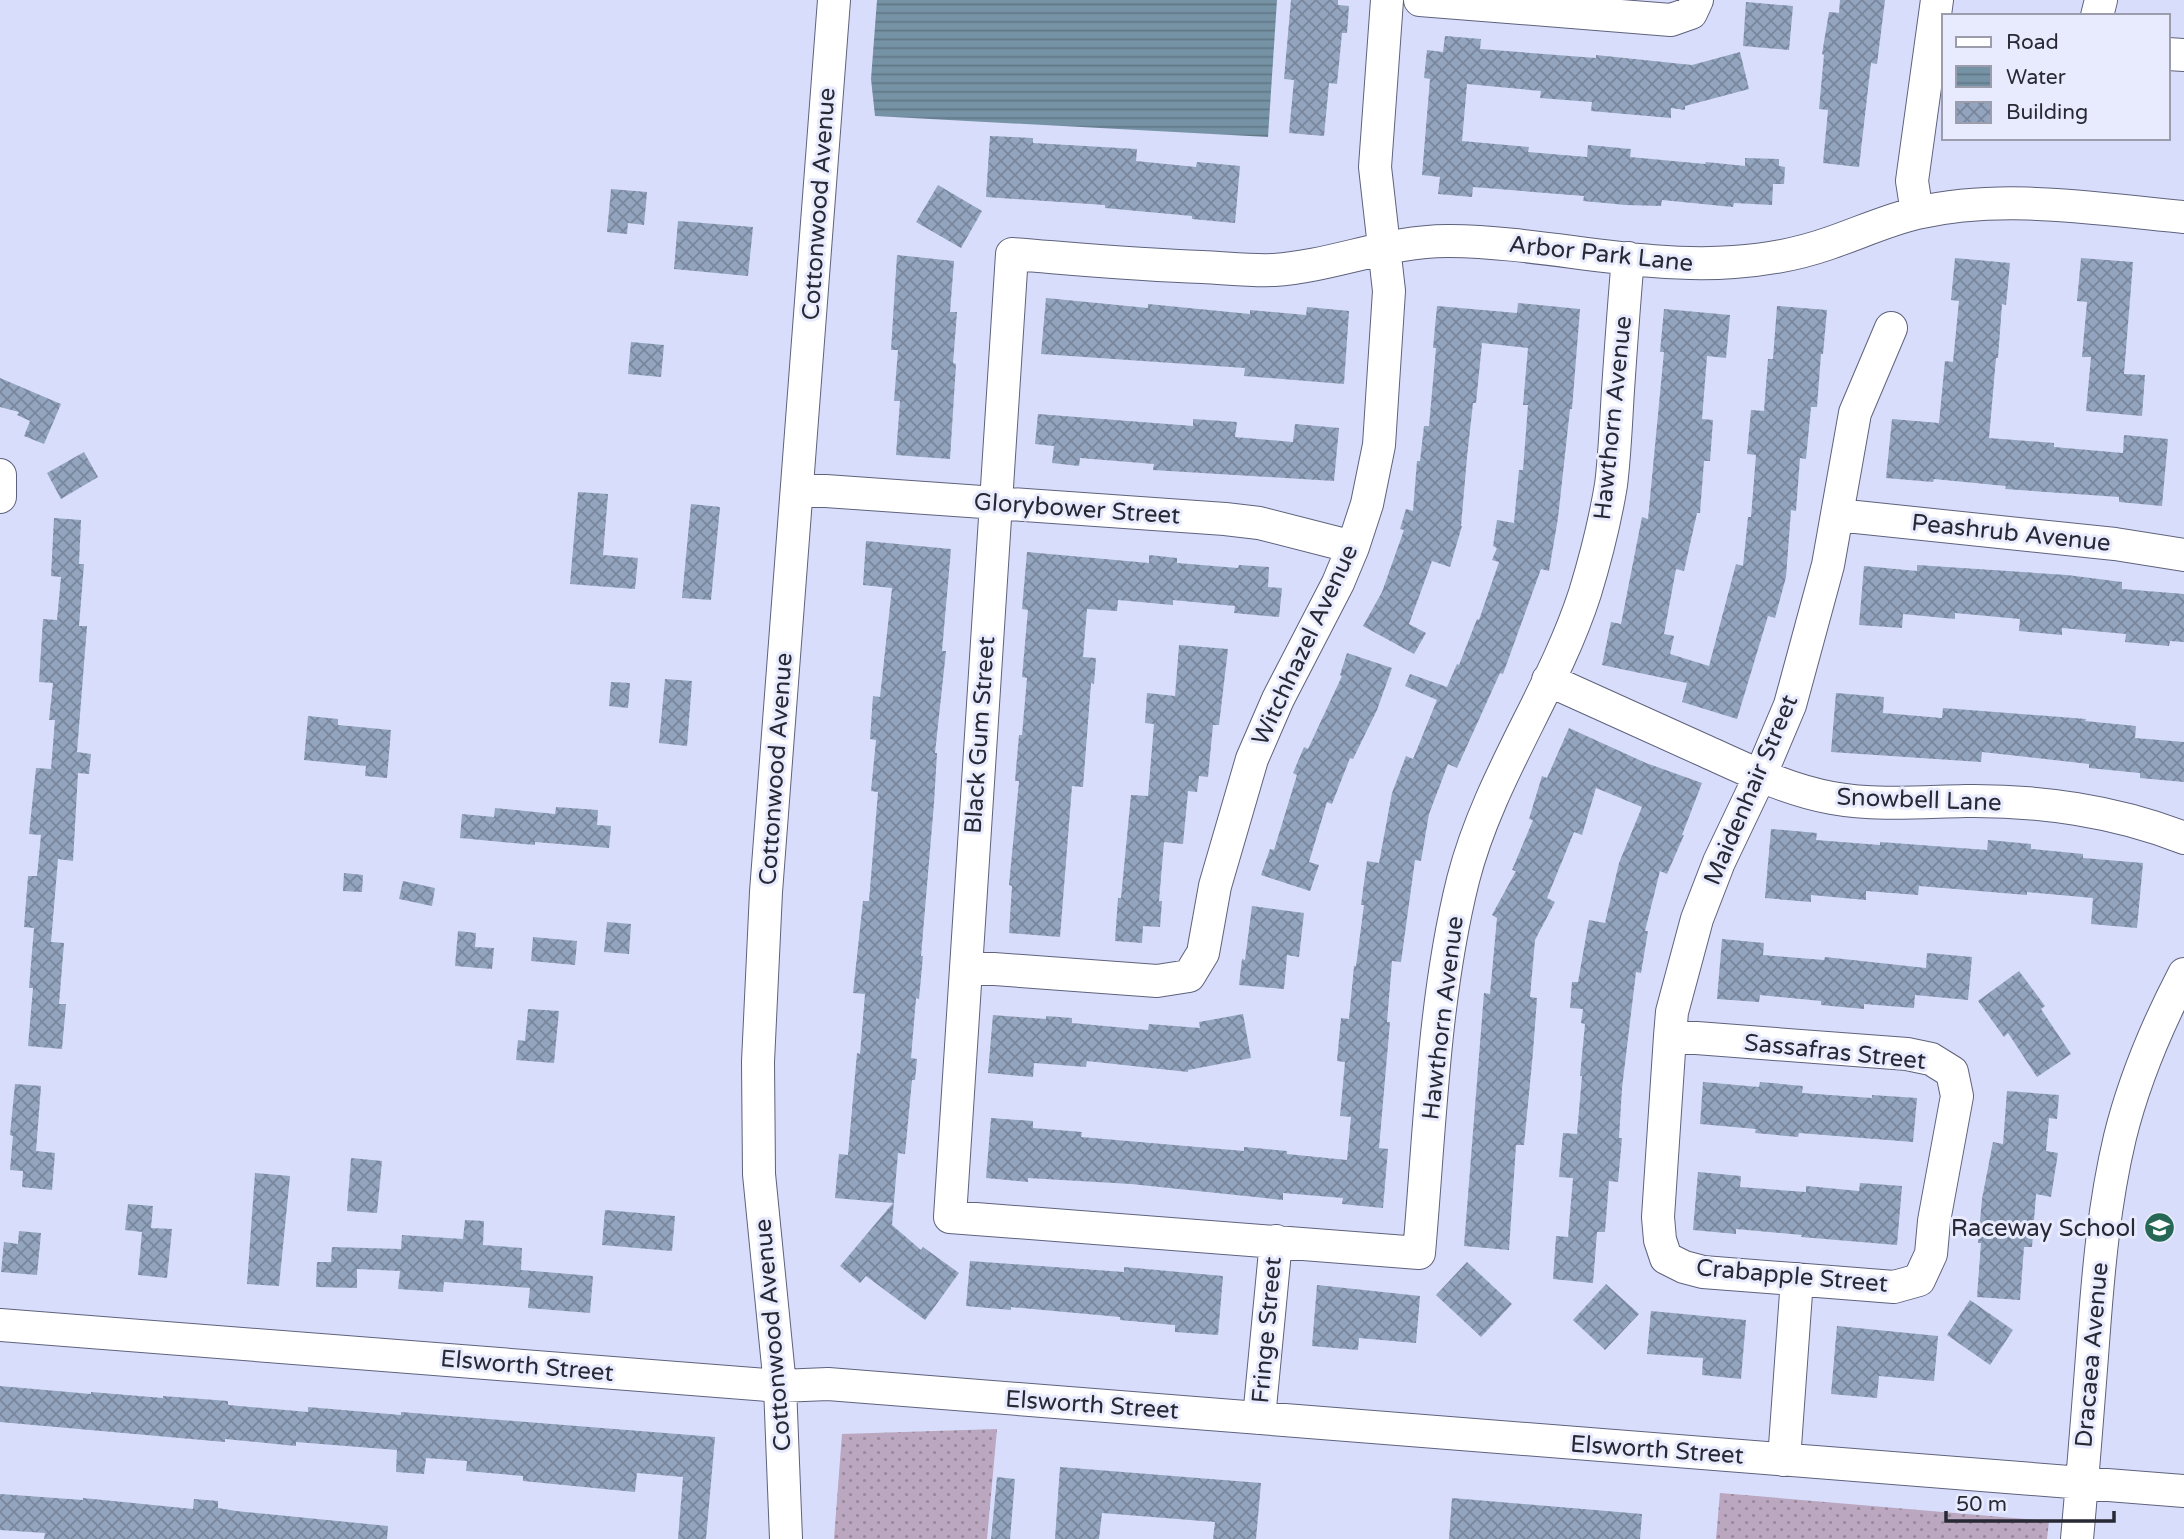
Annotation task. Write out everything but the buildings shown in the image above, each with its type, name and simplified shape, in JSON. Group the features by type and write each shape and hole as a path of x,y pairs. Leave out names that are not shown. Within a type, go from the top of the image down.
{"street":[{"name":"Cottonwood Avenue","path":"786,1539 780,1386 759,1174 758,1062 766,892 834,0"},
{"name":"Witchhazel Avenue","path":"967,967 1157,981 1189,976 1203,953 1215,886 1252,759 1278,699 1338,583 1353,547 1367,504 1379,445 1389,291 1375,167 1387,0"},
{"path":"1420,0 1671,20 1690,13 1697,0"},
{"path":"1917,213 1912,181 1937,0"},
{"name":"Arbor Park Lane","path":"1013,254 1273,270 1317,265 1411,243 1451,241 1671,263 1708,264 1782,256 1825,245 1917,213 1990,204 2036,204 2184,217"},
{"name":"Black Gum Street","path":"950,1217 1013,254"},
{"name":"Hawthorn Avenue","path":"950,1217 1419,1253 1440,1003 1450,937 1464,877 1485,816 1503,771 1566,643 1601,536 1611,484 1628,258"},
{"name":"Maidenhair Street","path":"1666,1258 1660,1240 1658,1217 1672,1012 1697,919 1718,862 1760,776 1790,705 1828,565 1855,414 1891,328"},
{"name":"Glorybower Street","path":"797,489 1259,523 1353,547"},
{"name":"Peashrub Avenue","path":"1837,514 2115,544 2184,555"},
{"name":"Snowbell Lane","path":"1548,680 1760,776 1797,790 1865,803 1968,801 2022,803 2079,810 2184,838"},
{"name":"Dracaea Avenue","path":"2077,1539 2101,1248 2112,1175 2120,1136 2137,1080 2164,1013 2184,974"},
{"name":"Sassafras Street","path":"1671,1036 1907,1054 1931,1059 1952,1072 1957,1096 1934,1221 1931,1254 1919,1280"},
{"name":"Fringe Street","path":"1259,1418 1276,1241"},
{"name":"Crabapple Street","path":"1666,1258 1703,1272 1894,1287 1919,1280"},
{"path":"1784,1460 1797,1279"},
{"name":"Elsworth Street","path":"0,1325 780,1386 828,1384 2184,1491"}],"shaded area":[{"path":"997,1429 987,1539 834,1539 842,1434"},
{"path":"1720,1493 2049,1521 2047,1539 1716,1539"}],"water":[{"path":"877,0 1277,0 1268,137 875,116 871,79"}],"place":[{"name":"Raceway School","path":"2159,1228"}]}
